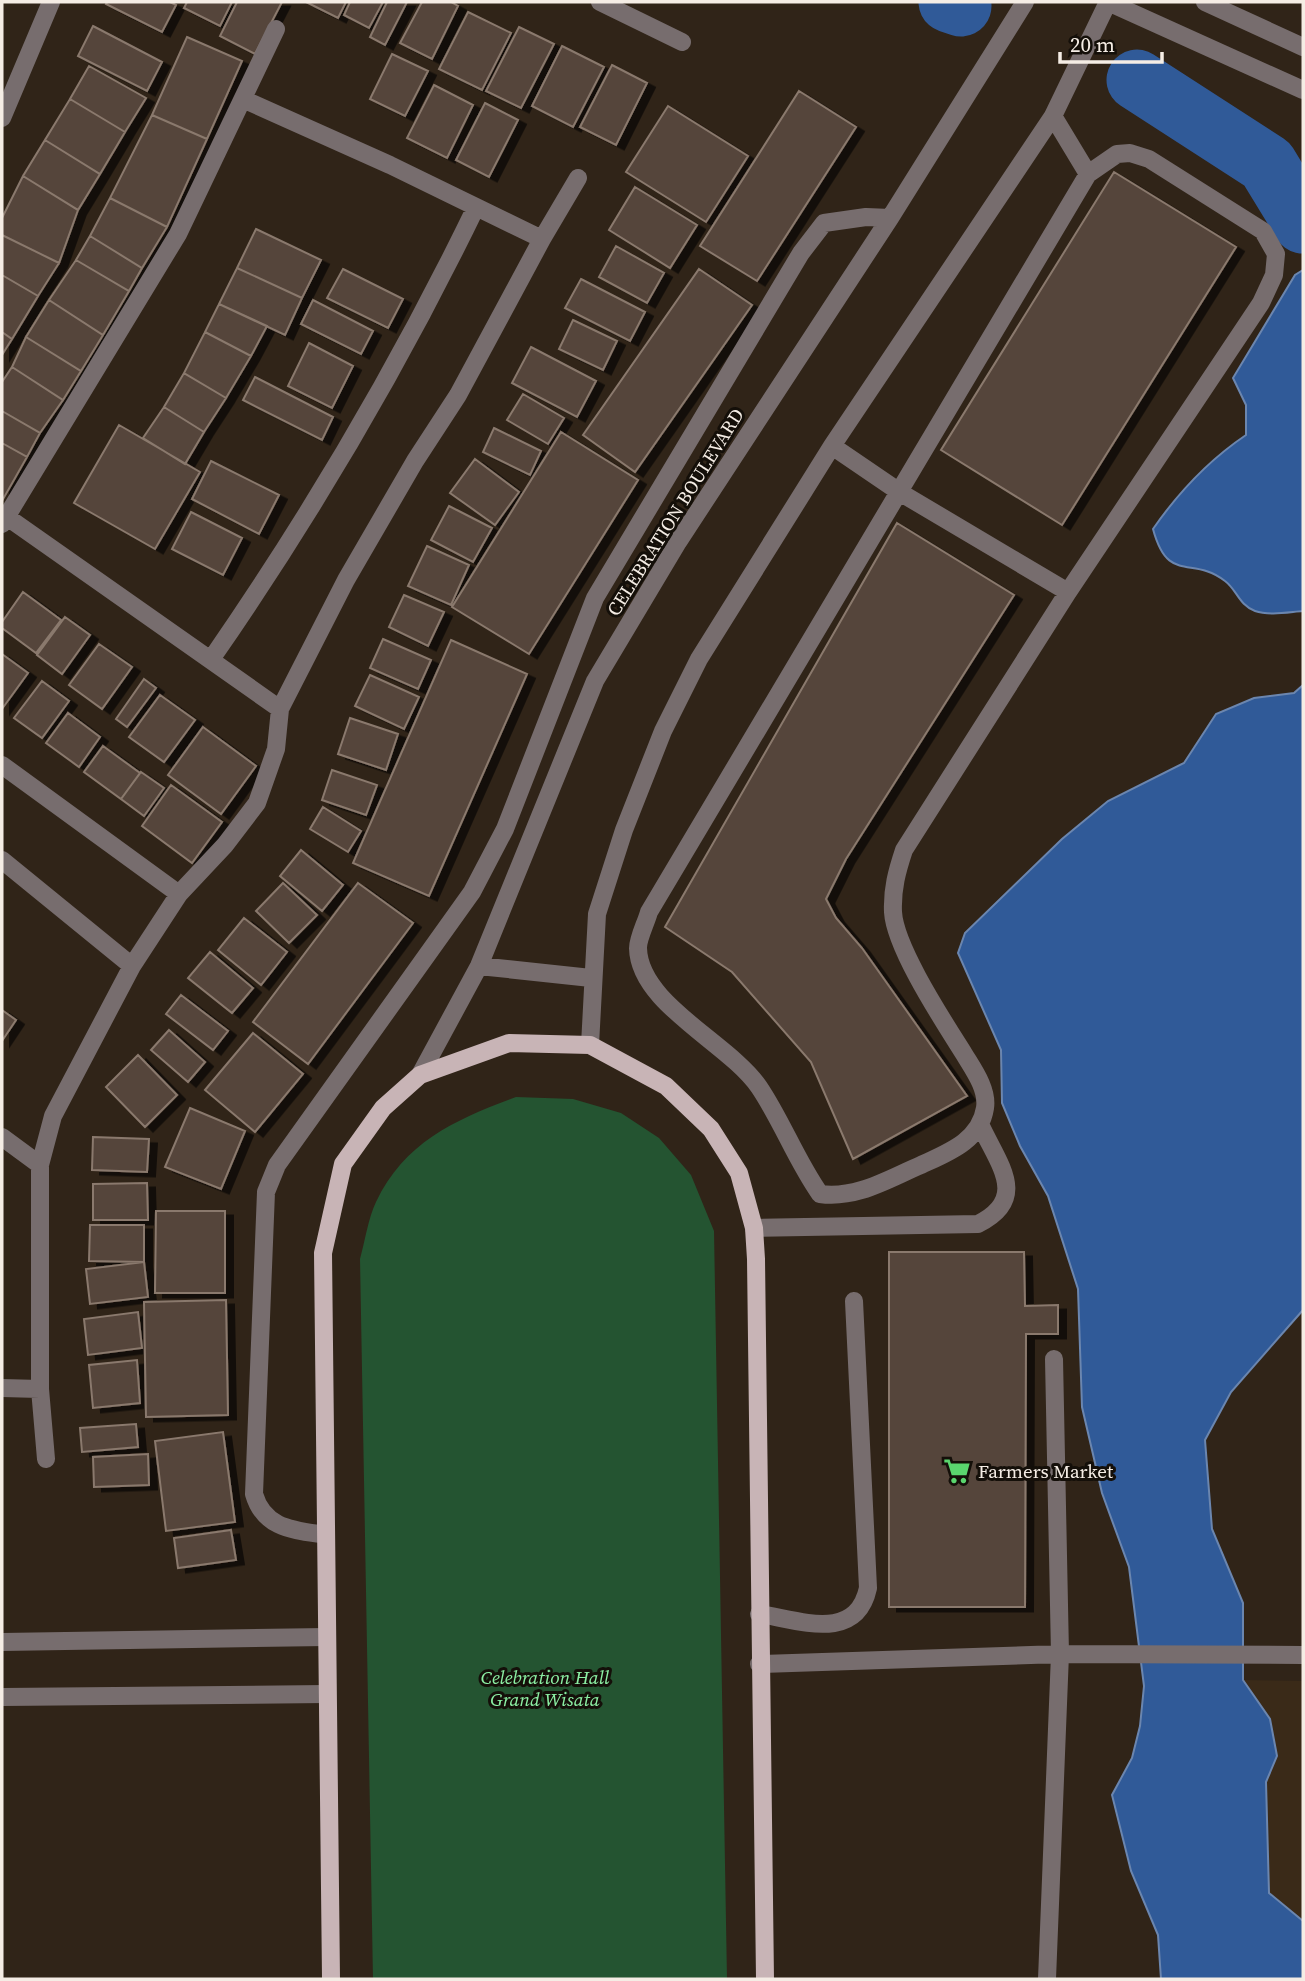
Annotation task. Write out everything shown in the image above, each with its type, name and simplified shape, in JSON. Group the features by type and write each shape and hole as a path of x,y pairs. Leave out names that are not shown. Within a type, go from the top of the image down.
{"main road":[{"path":"331,1979 323,1252 343,1164 383,1108 420,1075 509,1043 590,1045 666,1086 711,1129 739,1173 754,1228 757,1259 759,1664 765,1979"}],"street":[{"path":"2,118 51,2"},
{"path":"600,2 682,42"},
{"name":"CELEBRATION BOULEVARD","path":"420,1075 479,965 595,681 678,542 890,218 1025,2"},
{"path":"590,1045 591,978 597,914 624,830 663,731 699,659 832,446 1053,116 1108,2 1303,90"},
{"path":"1205,2 1303,47"},
{"path":"276,29 245,100 178,234 4,521 212,658 280,709"},
{"path":"245,100 542,239"},
{"path":"1053,116 1088,174"},
{"path":"1117,154 1149,159 1264,231 1276,254 1274,275 1261,303 1068,593 904,849 894,879 893,915 922,985 979,1078 986,1106 980,1124 960,1148 859,1192 820,1194 758,1086 710,1038 666,1004 650,986 638,948 649,912 901,493 1088,174 1117,154"},
{"path":"46,1459 40,1389 40,1165 53,1116 132,966 179,894 225,845 257,803 276,748 280,709 346,580 415,461 458,395 578,178"},
{"path":"212,658 276,566 421,320 476,207"},
{"path":"326,1535 277,1525 258,1508 254,1494 266,1192 277,1166 472,892 505,829 595,598 801,253 824,223 866,216 890,218"},
{"path":"832,446 901,493 1068,593"},
{"path":"2,765 179,894"},
{"path":"2,860 132,966"},
{"path":"479,965 591,978"},
{"path":"754,1228 978,1224 990,1218 1006,1200 1009,1188 980,1124"},
{"path":"2,1138 40,1165"},
{"path":"759,1615 836,1626 853,1616 865,1604 869,1588 854,1301"},
{"path":"1047,1979 1060,1654 1054,1359"},
{"path":"2,1388 40,1389"},
{"path":"2,1642 326,1637"},
{"path":"759,1664 1119,1653 1303,1655"},
{"path":"2,1697 327,1694"}],"shaded area":[{"path":"1243,1680 1303,1681 1303,1921 1269,1893 1266,1782 1277,1756"}],"green space":[{"name":"Celebration Hall Grand Wisata","path":"516,1097 573,1099 621,1113 659,1138 691,1175 714,1231 727,1979 373,1979 360,1259 376,1202 402,1163 417,1148 453,1124"}],"water":[{"path":"1303,270 1303,611 1266,613 1250,608 1225,581 1213,574 1174,563 1159,546 1153,529 1195,478 1219,455 1246,435 1246,405 1233,378 1295,275"},
{"path":"1303,685 1303,1310 1231,1392 1205,1440 1212,1529 1243,1603 1243,1680 1270,1719 1277,1756 1266,1782 1269,1893 1303,1921 1303,1979 1161,1979 1158,1935 1131,1871 1112,1795 1132,1758 1140,1726 1144,1686 1129,1567 1102,1493 1082,1407 1078,1289 1048,1196 1020,1146 1002,1103 1001,1050 958,953 965,933 1062,839 1108,801 1184,763 1216,714 1254,698 1294,693"}],"building":[{"path":"170,2 176,5 162,32 106,4"},
{"path":"187,2 232,2 220,26 184,8"},
{"path":"237,2 282,2 255,54 220,36"},
{"path":"306,2 346,2 338,18"},
{"path":"350,2 383,2 369,28 344,15"},
{"path":"387,2 407,2 385,45 370,37"},
{"path":"422,2 451,2 458,6 432,59 400,43"},
{"path":"468,12 511,33 482,90 439,69"},
{"path":"93,26 162,62 147,91 78,56"},
{"path":"519,27 554,44 521,108 486,91"},
{"path":"187,37 242,61 207,139 152,115"},
{"path":"562,46 604,67 573,127 532,106"},
{"path":"392,54 428,71 405,116 370,99"},
{"path":"612,65 647,83 616,145 580,127"},
{"path":"89,66 146,98 125,132 70,99"},
{"path":"434,85 473,105 447,158 407,138"},
{"path":"799,91 856,127 757,281 700,246"},
{"path":"70,99 125,132 100,174 45,140"},
{"path":"485,103 518,120 489,177 456,160"},
{"path":"668,106 748,156 706,222 626,172"},
{"path":"152,115 207,139 167,227 110,198"},
{"path":"45,140 100,174 78,210 23,176"},
{"path":"1114,172 1236,247 1062,525 941,450"},
{"path":"23,176 78,210 59,263 2,235 2,218"},
{"path":"635,187 697,225 670,268 609,230"},
{"path":"110,198 167,227 142,268 90,236"},
{"path":"256,229 321,260 302,298 237,268"},
{"path":"2,235 59,263 38,296 2,275"},
{"path":"90,236 142,268 129,291 76,260"},
{"path":"616,246 664,273 647,303 599,277"},
{"path":"76,260 129,291 103,335 49,300"},
{"path":"237,268 302,298 285,335 219,304"},
{"path":"343,269 403,299 388,328 327,298"},
{"path":"699,269 752,305 635,472 583,435"},
{"path":"2,275 38,296 12,339 2,332"},
{"path":"581,279 645,312 630,341 565,308"},
{"path":"49,300 103,335 81,371 26,337"},
{"path":"313,300 373,331 361,354 301,324"},
{"path":"219,304 267,326 251,356 205,332"},
{"path":"573,320 617,341 603,370 559,349"},
{"path":"2,332 12,339 2,355"},
{"path":"205,332 251,356 226,398 184,373"},
{"path":"26,337 81,371 63,400 12,367"},
{"path":"309,343 353,366 332,408 288,386"},
{"path":"531,347 596,381 577,417 512,383"},
{"path":"12,367 63,400 40,433 2,411 2,382"},
{"path":"184,373 226,398 204,432 164,407"},
{"path":"255,377 333,417 322,440 243,400"},
{"path":"523,394 564,418 548,444 507,420"},
{"path":"164,407 204,432 185,464 143,438"},
{"path":"2,411 40,433 27,457 2,443"},
{"path":"119,425 200,472 155,549 74,503"},
{"path":"494,428 541,451 530,475 483,452"},
{"path":"561,432 638,480 529,654 452,607"},
{"path":"2,443 27,457 2,501"},
{"path":"475,459 519,492 495,525 450,493"},
{"path":"211,461 279,495 259,534 192,499"},
{"path":"449,506 492,528 473,562 431,540"},
{"path":"191,512 242,538 223,575 172,549"},
{"path":"897,523 1014,595 846,859 826,899 836,918 862,948 967,1096 853,1159 811,1062 732,972 665,927"},
{"path":"427,546 469,565 451,605 408,586"},
{"path":"23,592 61,620 36,653 2,628 2,622"},
{"path":"404,595 444,612 428,646 389,627"},
{"path":"65,617 90,635 62,674 37,655"},
{"path":"383,639 431,660 418,689 370,668"},
{"path":"451,640 527,674 429,896 353,863"},
{"path":"99,644 132,667 102,709 69,685"},
{"path":"2,654 28,673 2,709"},
{"path":"370,675 419,697 404,729 355,706"},
{"path":"144,679 156,688 127,727 116,719"},
{"path":"42,681 69,701 42,738 14,718"},
{"path":"160,695 195,720 164,762 129,737"},
{"path":"68,713 100,737 79,767 46,743"},
{"path":"350,718 398,734 386,770 338,754"},
{"path":"203,727 256,766 221,814 168,775"},
{"path":"103,746 140,773 121,799 84,772"},
{"path":"332,770 377,785 366,815 322,800"},
{"path":"141,772 164,788 144,816 121,799"},
{"path":"171,785 222,822 192,863 142,826"},
{"path":"323,807 361,831 348,852 310,829"},
{"path":"301,850 343,885 322,911 280,876"},
{"path":"283,883 317,915 289,943 256,911"},
{"path":"358,883 413,923 308,1064 253,1022"},
{"path":"244,918 287,952 261,985 218,950"},
{"path":"210,952 253,988 232,1013 188,978"},
{"path":"181,995 228,1031 213,1050 166,1014"},
{"path":"2,1010 16,1020 2,1041"},
{"path":"169,1030 205,1062 188,1082 151,1050"},
{"path":"253,1033 303,1074 255,1132 205,1090"},
{"path":"138,1055 177,1095 145,1127 106,1087"},
{"path":"190,1108 245,1131 221,1189 165,1167"},
{"path":"93,1137 149,1139 147,1172 92,1170"},
{"path":"147,1183 148,1220 93,1220 93,1184"},
{"path":"156,1211 225,1211 225,1293 155,1293"},
{"path":"90,1225 144,1225 144,1262 89,1261"},
{"name":"Farmers Market","path":"889,1252 1024,1252 1025,1306 1058,1305 1058,1334 1026,1334 1025,1607 889,1607"},
{"path":"144,1262 148,1297 90,1304 86,1269"},
{"path":"226,1300 228,1415 146,1417 144,1302"},
{"path":"138,1312 142,1348 88,1355 84,1319"},
{"path":"137,1360 140,1403 93,1408 89,1365"},
{"path":"136,1424 138,1447 82,1452 80,1428"},
{"path":"223,1432 235,1522 166,1531 155,1441"},
{"path":"148,1454 149,1485 94,1487 93,1457"},
{"path":"231,1530 236,1560 178,1568 174,1538"}],"waterway":[{"path":"949,2 961,6"},
{"path":"1137,80 1267,164 1303,223"}],"place":[{"name":"Farmers Market","path":"957,1471"}]}
